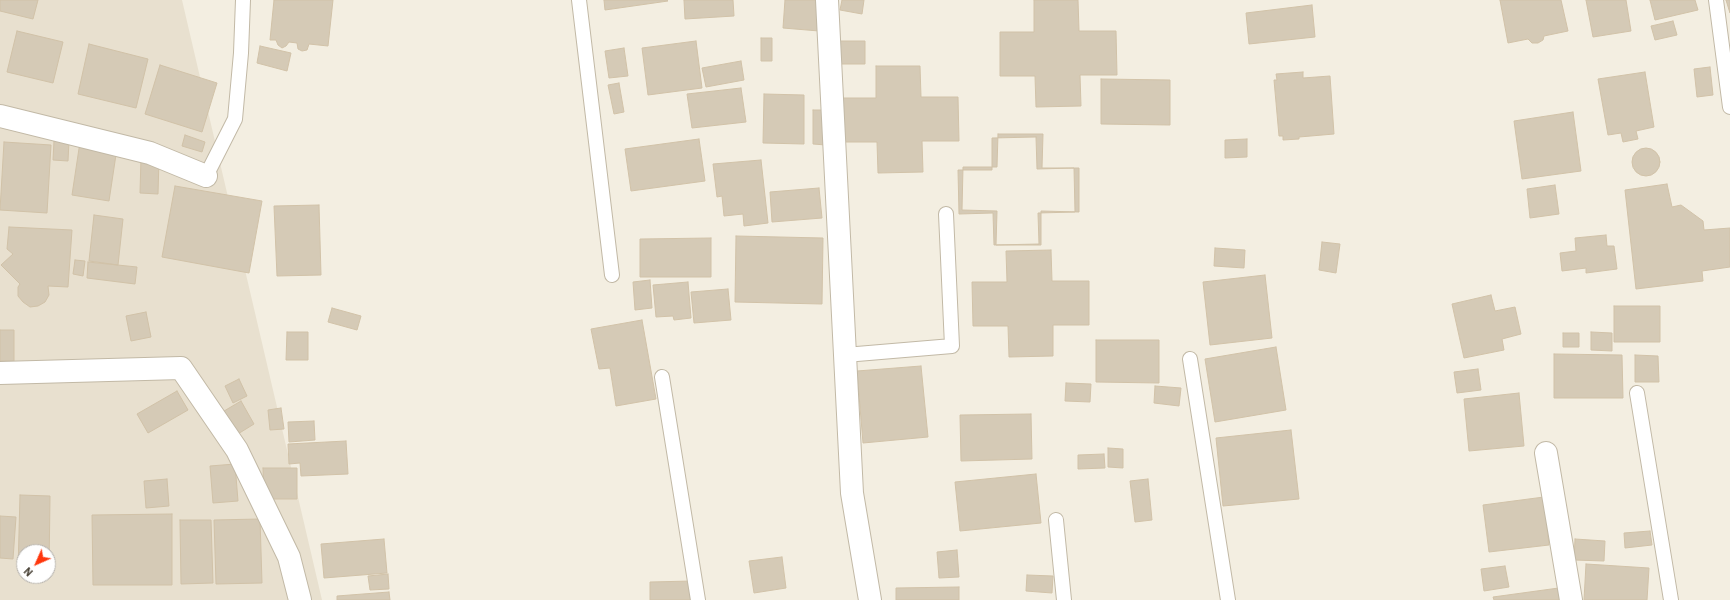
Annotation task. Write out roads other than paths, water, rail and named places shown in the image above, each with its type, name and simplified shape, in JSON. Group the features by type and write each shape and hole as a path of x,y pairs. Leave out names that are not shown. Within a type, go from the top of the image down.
{"street":[{"path":"827,0 852,493 870,600"},
{"path":"0,116 150,153 206,176"},
{"path":"0,373 181,368 237,450 289,557 300,600"},
{"path":"1546,453 1571,600"}],"lane":[{"path":"206,176 235,119 241,53 243,0"},
{"path":"579,0 612,275"},
{"path":"1716,0 1730,107"},
{"path":"845,355 952,346 946,214"},
{"path":"1190,359 1228,600"},
{"path":"662,377 698,600"},
{"path":"1638,394 1671,600"},
{"path":"1056,520 1064,600"}]}
